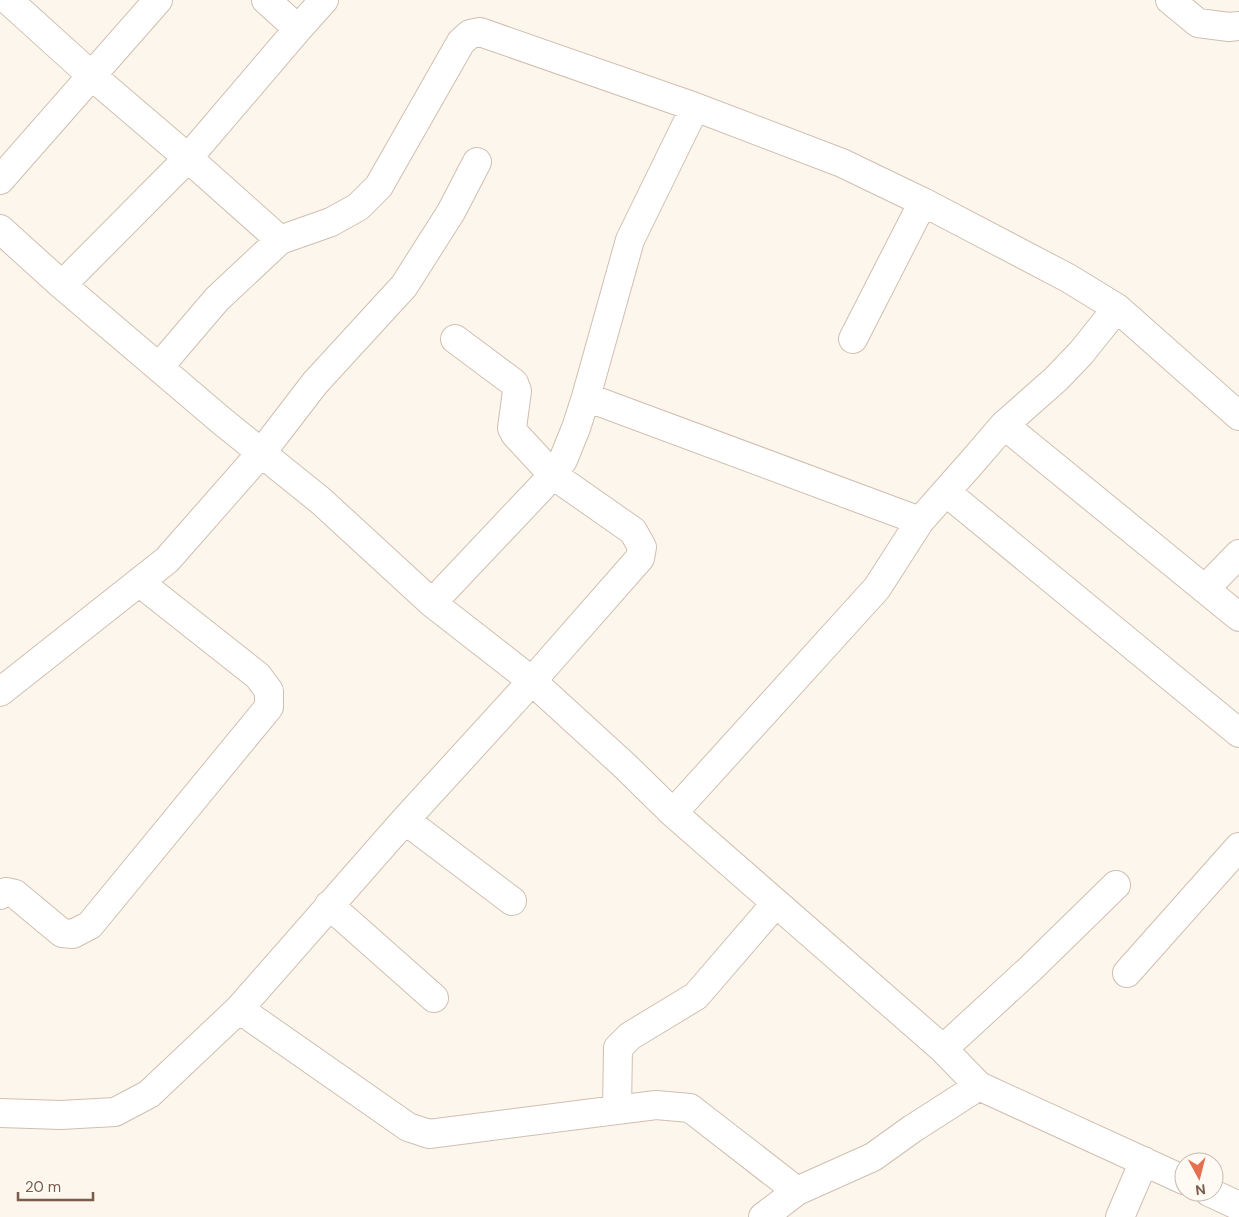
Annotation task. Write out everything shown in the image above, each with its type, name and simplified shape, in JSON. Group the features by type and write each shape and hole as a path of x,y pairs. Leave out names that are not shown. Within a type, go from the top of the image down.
{"street":[{"path":"8,0 280,240"},
{"path":"0,180 158,0"},
{"path":"266,0 298,29"},
{"path":"62,285 188,158 324,0"},
{"path":"1170,0 1198,22 1229,27 1239,26"},
{"path":"159,367 217,299 280,240 331,222 358,206 379,186 461,42 470,34 480,32 694,107 842,163 924,202 1068,278 1117,308 1239,416"},
{"path":"432,603 553,475 563,460 586,397 630,240 694,107"},
{"path":"0,692 167,560 262,452 316,383 404,286 451,212 477,162"},
{"path":"853,339 924,202"},
{"path":"0,229 62,285 223,422 321,501 432,603 532,681 624,765 673,813 943,1048 979,1086 1174,1175"},
{"path":"673,813 877,588 920,522 1004,425 1056,379 1117,308"},
{"path":"0,1113 61,1115 115,1112 149,1094 239,1009 405,820 532,681 640,558 642,547 634,531 553,475 515,434 512,428 517,391 514,383 455,339"},
{"path":"586,397 920,522"},
{"path":"1004,425 1239,617"},
{"path":"946,492 1239,733"},
{"path":"1205,589 1239,554"},
{"path":"0,895 6,892 15,894 62,933 73,934 90,925 269,707 269,691 258,676 139,582"},
{"path":"405,820 512,901"},
{"path":"1126,973 1239,847"},
{"path":"943,1048 1029,970 1116,885"},
{"path":"617,1110 618,1048 630,1036 696,996 776,903"},
{"path":"329,906 434,998"},
{"path":"239,1009 408,1127 429,1134 656,1105 690,1108 797,1191"},
{"path":"763,1217 797,1191 873,1157 912,1129 979,1086"},
{"path":"1120,1217 1144,1161"},
{"path":"1224,1199 1239,1206"}]}
